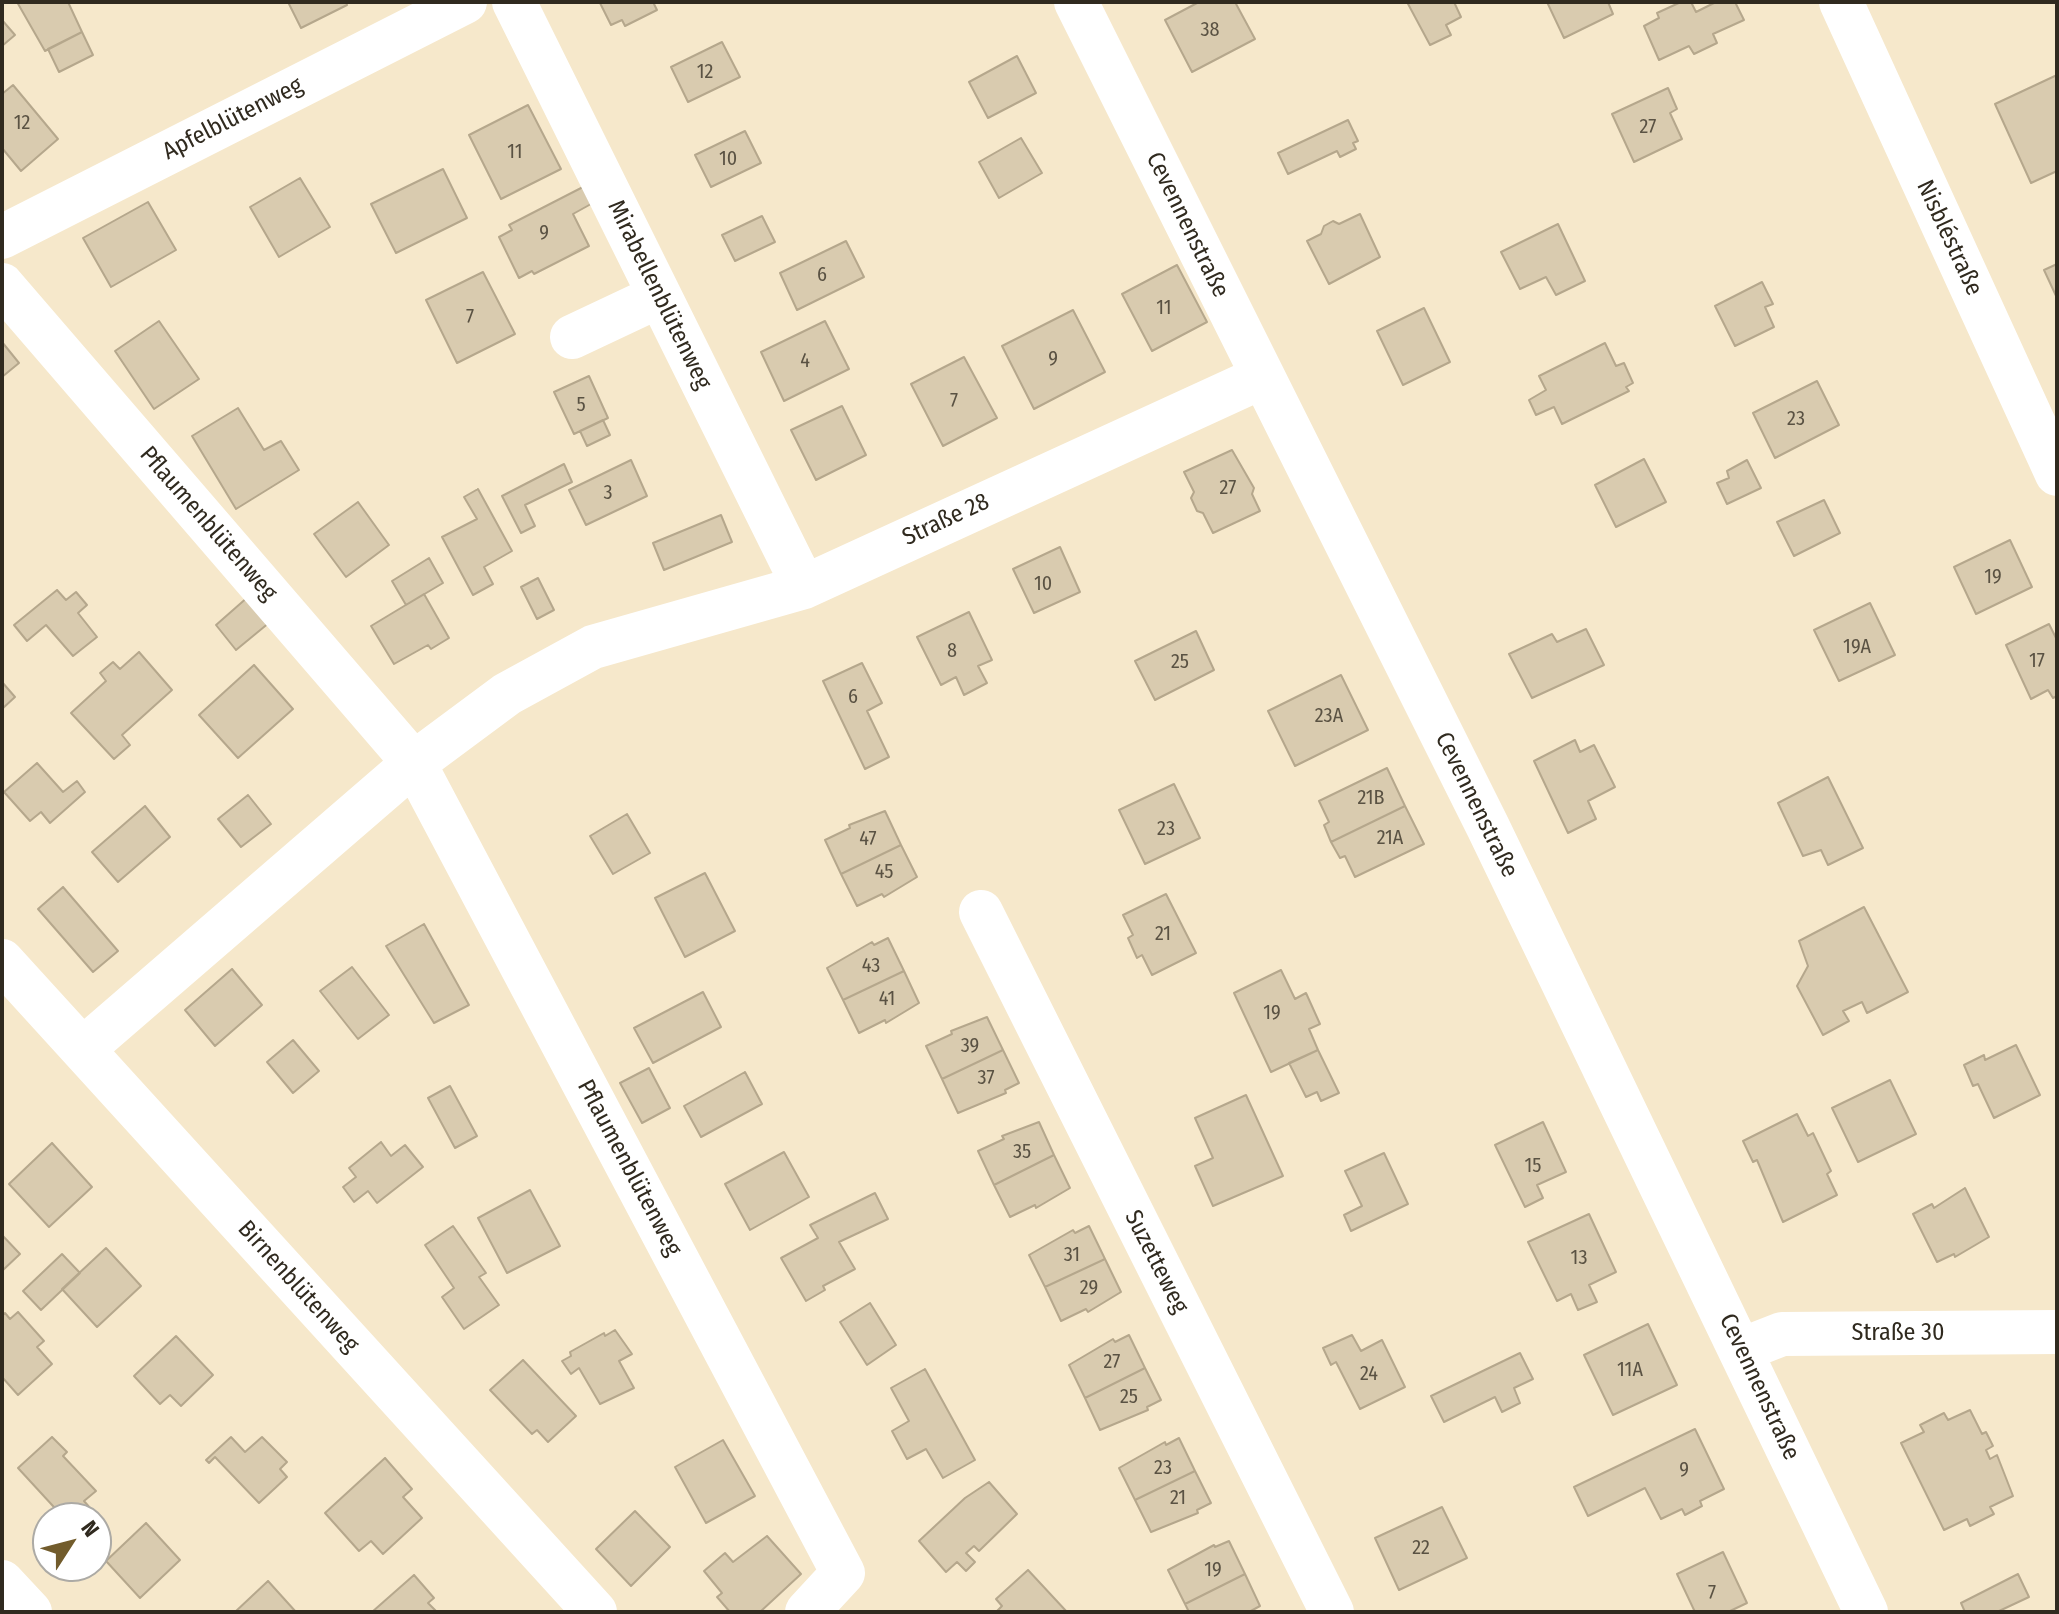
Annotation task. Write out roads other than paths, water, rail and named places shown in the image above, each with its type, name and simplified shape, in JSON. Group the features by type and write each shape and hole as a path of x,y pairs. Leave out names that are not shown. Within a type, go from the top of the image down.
{"street":[{"name":"Mirabellenblütenweg","path":"514,2 804,587"},
{"name":"Cevennenstraße","path":"1076,2 1488,827 1866,1612"},
{"name":"Nisbléstraße","path":"1841,2 2057,474"},
{"name":"Apfelblütenweg","path":"2,237 450,5"},
{"name":"Pflaumenblütenweg","path":"2,285 414,763 843,1573 807,1612"},
{"path":"572,337 659,296"},
{"name":"Straße 28","path":"414,763 507,694 578,654 622,637 804,587 1262,377"},
{"path":"83,1049 414,763"},
{"name":"Suzetteweg","path":"981,912 1332,1612"},
{"name":"Birnenblütenweg","path":"2,961 595,1612"},
{"name":"Straße 30","path":"1741,1350 1782,1334 2057,1332"},
{"path":"2,1582 30,1612"}]}
